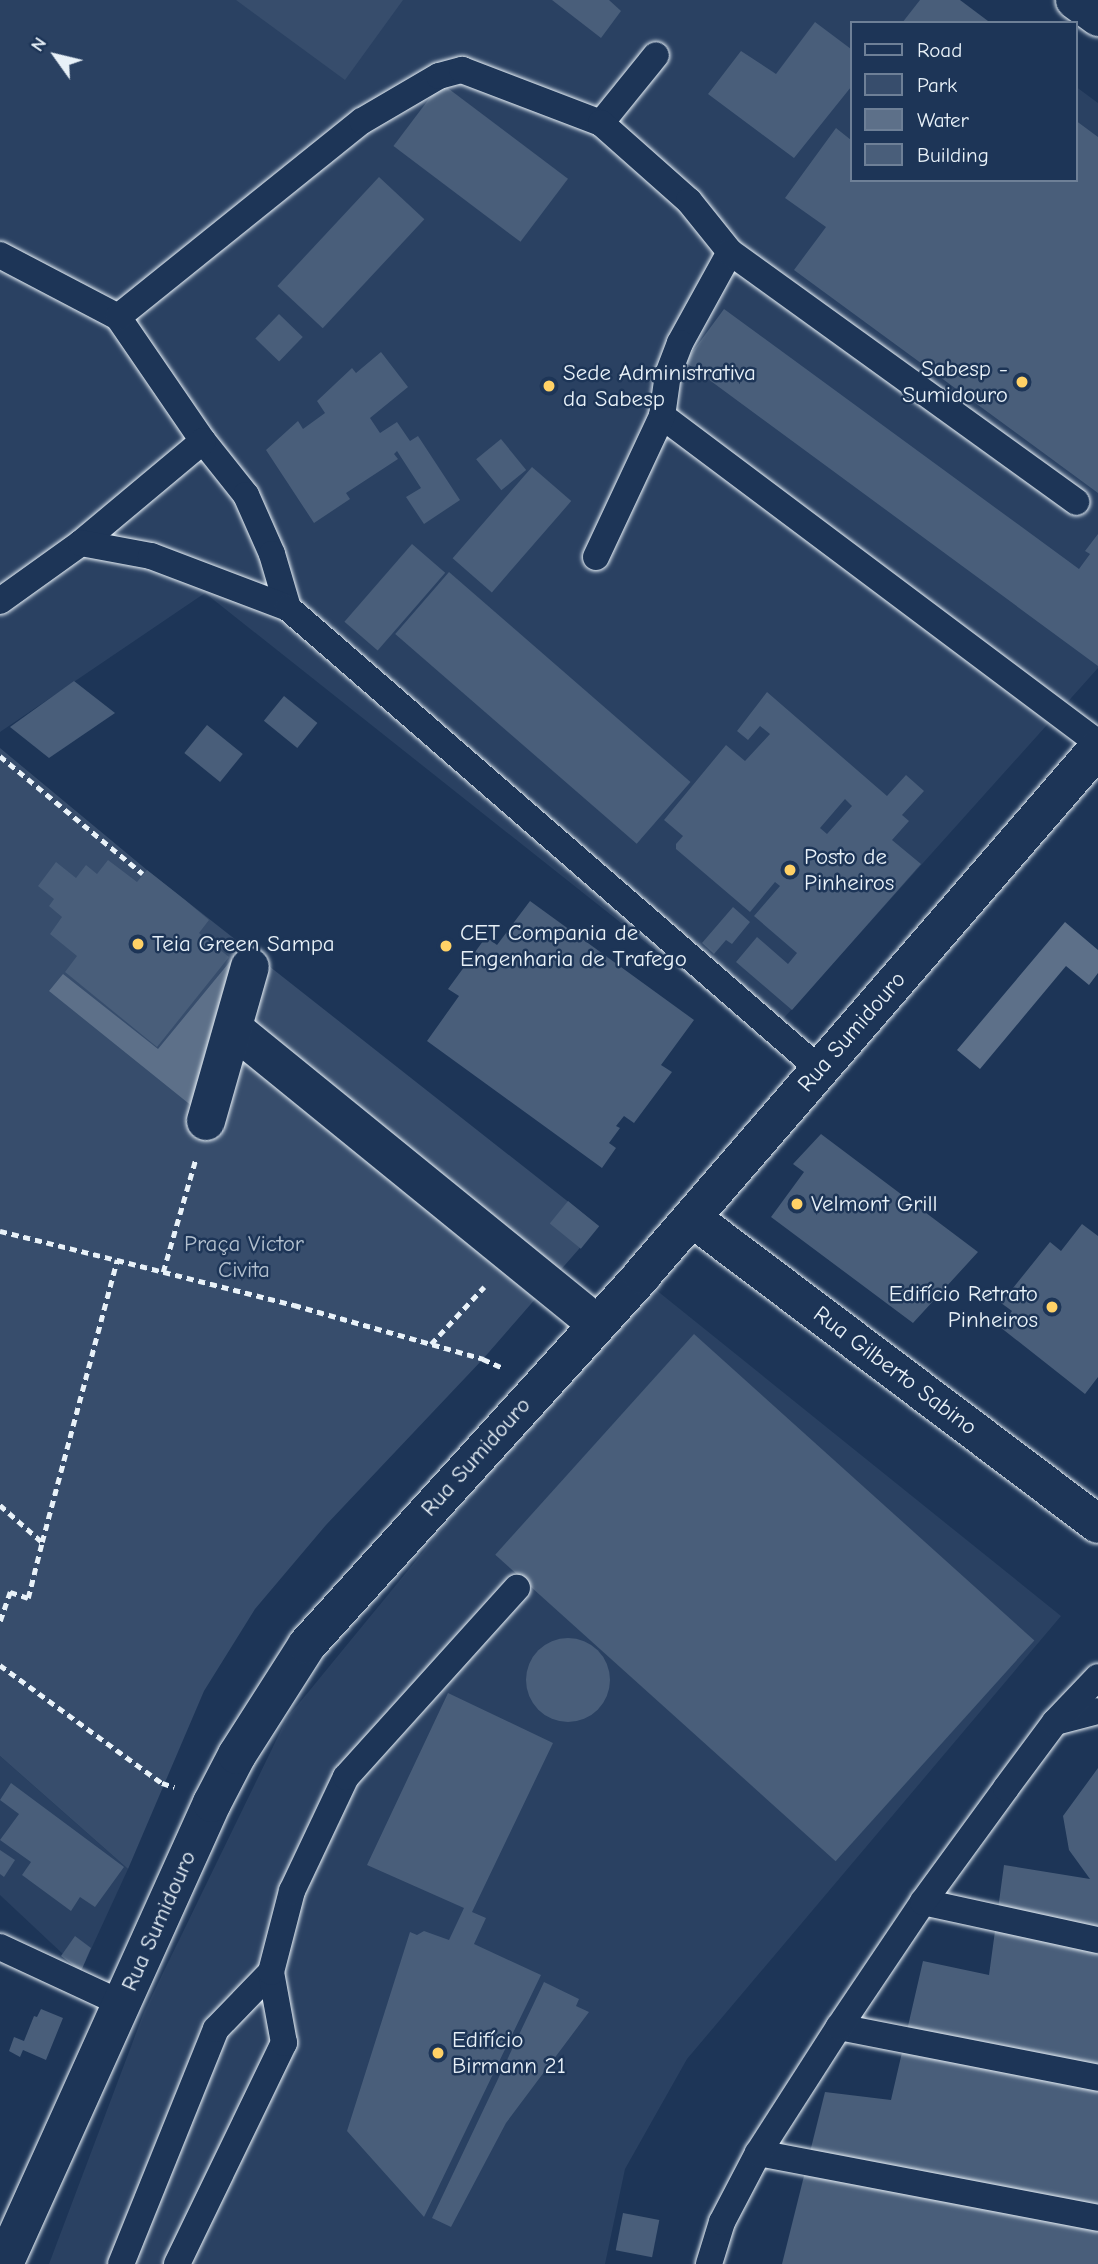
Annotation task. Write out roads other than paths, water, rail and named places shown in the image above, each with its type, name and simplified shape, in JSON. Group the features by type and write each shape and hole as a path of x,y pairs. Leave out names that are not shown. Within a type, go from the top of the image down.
{"main road":[{"path":"1075,0 1098,17"},
{"name":"Rua Sumidouro","path":"4,2264 212,1803 243,1744 307,1645 691,1218 1098,746"},
{"path":"206,1121 250,967"},
{"path":"234,1028 597,1324"},
{"name":"Rua Gilberto Sabino","path":"691,1218 1098,1524"}],"lane":[{"path":"601,123 656,55"},
{"path":"118,317 362,121 439,76 461,70 601,123 689,201 730,252 1076,502"},
{"path":"596,557 662,415 668,374 680,343 730,252"},
{"path":"0,256 118,317 203,441 246,495 272,554 288,608"},
{"path":"662,415 1098,746"},
{"path":"0,601 80,543 203,441"},
{"path":"80,543 151,556 288,608 819,1069"},
{"path":"177,2264 284,2043 271,1972 292,1891 346,1777 516,1588"},
{"path":"709,2264 722,2222 758,2154 839,2028 923,1902 1055,1722 1098,1677"},
{"path":"1055,1722 1098,1711"},
{"path":"923,1902 1098,1940"},
{"path":"0,1947 123,2004"},
{"path":"121,2264 216,2029 271,1972"},
{"path":"839,2028 1098,2078"},
{"path":"758,2154 1098,2218"}],"water":[{"path":"1065,922 1098,950 1098,973 1089,985 1066,966 980,1069 957,1050"},
{"path":"237,953 203,1115 49,991 63,974 158,1049"}],"place":[{"name":"Sabesp - Sumidouro","path":"1022,382"},
{"name":"Sede Administrativa da Sabesp","path":"549,386"},
{"name":"Posto de Pinheiros","path":"790,870"},
{"name":"Teia Green Sampa","path":"138,944"},
{"name":"CET Compania de Engenharia de Trafego","path":"446,946"},
{"name":"Velmont Grill","path":"797,1204"},
{"name":"Edifício Retrato Pinheiros","path":"1052,1307"},
{"name":"Edifício Birmann 21","path":"438,2053"}],"park label":[{"name":"Praça Victor Civita","path":"244,1257"}]}
